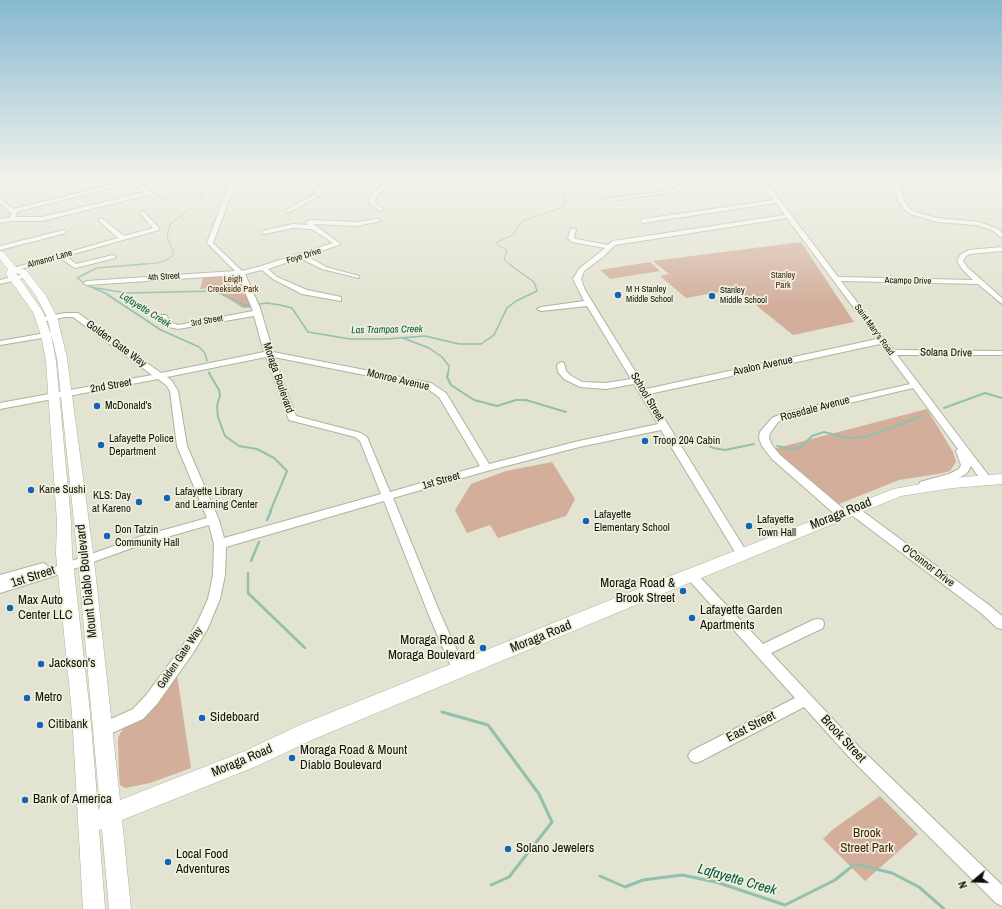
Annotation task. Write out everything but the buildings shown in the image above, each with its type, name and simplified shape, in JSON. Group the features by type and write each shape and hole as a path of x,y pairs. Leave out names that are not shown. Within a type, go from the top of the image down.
{"main road":[{"name":"Mount Diablo Boulevard","path":"0,254 18,274 38,312 47,319 52,334 59,395 86,560 120,909"},
{"name":"Mount Diablo Boulevard","path":"59,395 66,566 81,714 94,909"},
{"name":"Moraga Road","path":"88,824 235,765 307,732 742,554 899,492 913,488 1002,479"}],"street":[{"path":"103,221 122,238"},
{"name":"Almanor Lane","path":"0,282 61,256 157,229 150,221"},
{"name":"Moraga Boulevard","path":"218,221 210,243 241,272 255,307 269,354 292,418 361,436 364,439 433,610 459,670"},
{"path":"314,227 308,223 357,224 375,221"},
{"path":"573,229 571,238 574,240 609,247 613,243 621,241 753,221"},
{"name":"Saint Mary's Road","path":"794,221 881,341 987,480"},
{"path":"956,221 977,223 994,229 1002,236"},
{"path":"264,232 293,226 314,227"},
{"name":"Foye Drive","path":"241,272 263,268 338,244 314,227"},
{"path":"0,248 64,232"},
{"name":"School Street","path":"609,247 602,255 582,270 578,276 578,284 742,554"},
{"path":"1002,249 973,251 960,259 961,265 1002,302"},
{"path":"61,256 75,266 113,257"},
{"path":"301,256 324,268 357,278"},
{"path":"263,268 275,278 305,292 338,299"},
{"name":"4th Street","path":"87,283 241,272"},
{"name":"Acampo Drive","path":"837,279 979,282"},
{"path":"541,309 589,303"},
{"name":"3rd Street","path":"163,317 167,324 178,327 255,307"},
{"name":"Golden Gate Way","path":"47,319 70,314 76,315 161,376 174,391 182,446 213,520 220,544 219,574 214,599 202,626 188,649 152,699 138,714 103,730"},
{"path":"0,343 52,334"},
{"name":"Avalon Avenue","path":"645,392 881,341"},
{"name":"Solana Drive","path":"890,352 1002,354"},
{"name":"2nd Street","path":"0,406 269,354"},
{"name":"Monroe Avenue","path":"269,354 428,385 443,395 486,468"},
{"path":"561,365 562,372 567,377 580,384 606,386 638,381"},
{"name":"Rosedale Avenue","path":"848,512 776,456 767,446 764,438 765,432 775,420 783,416 914,385"},
{"name":"1st Street","path":"220,544 486,468 578,444 664,426"},
{"path":"913,488 952,477 963,471 966,465 954,436"},
{"name":"O'Connor Drive","path":"848,512 985,609 1002,624"},
{"name":"1st Street","path":"0,588 47,574 143,540 213,520"},
{"name":"1st Street","path":"0,580 48,567 66,566"},
{"name":"Brook Street","path":"691,575 860,758 1002,897"},
{"path":"762,651 818,624"},
{"name":"East Street","path":"696,756 806,699"}],"green space":[{"name":"Stanley Park","path":"801,242 854,322 793,335 736,289 686,298 660,276 669,274 653,261"},
{"path":"650,262 660,271 610,279 600,270"},
{"name":"Leigh Creekside Park","path":"241,273 254,307 243,308 212,288 200,289 204,275"},
{"path":"927,409 953,452 956,462 950,471 899,480 839,504 773,449"},
{"path":"552,462 575,499 566,516 498,538 490,525 467,533 455,510 471,484 506,471"},
{"path":"176,668 191,768 150,783 125,788 120,785 118,738 121,732"},
{"name":"Brook Street Park","path":"880,796 918,834 865,881 823,839 832,830"}],"waterway":[{"name":"Las Trampas Creek","path":"133,265 158,263 167,260 174,254 167,237 170,224 174,221"},
{"name":"Las Trampas Creek","path":"509,264 504,259 507,250 497,245 497,242 513,235 522,221"},
{"name":"Las Trampas Creek","path":"133,265 145,264"},
{"name":"Las Trampas Creek","path":"133,265 97,268 77,278 90,287 127,293 215,291 246,306 267,303 280,305 292,308 308,332 350,339 387,339 425,336 459,344 481,344 494,335 507,308 516,301 537,291 534,282 509,264"},
{"name":"Lafayette Creek","path":"93,288 105,293 161,330 199,347 205,353 207,361"},
{"path":"403,338 429,348 442,357 449,366 448,374"},
{"name":"Lafayette Creek","path":"209,373 219,390 220,395 217,406 218,417 225,436 239,446 257,449 274,458 287,471 270,512"},
{"path":"448,373 447,377 451,385 474,400 497,406 516,400 526,400 566,412"},
{"path":"944,408 985,393 1002,398"},
{"path":"777,446 791,449 801,447 812,436 824,432 847,438 866,437 922,416"},
{"path":"684,438 697,439 713,448 725,450 754,444"},
{"name":"Lafayette Creek","path":"267,520 271,511"},
{"name":"Lafayette Creek","path":"251,561 259,542"},
{"name":"Lafayette Creek","path":"248,573 248,593 305,648"},
{"name":"Lafayette Creek","path":"442,712 488,725 539,794 552,822 509,877 491,885"},
{"name":"Lafayette Creek","path":"600,876 625,887 643,880 682,875 716,882 785,905 835,880 855,864 892,873 919,887 944,909"}],"place":[{"name":"M H Stanley Middle School","path":"618,295"},
{"name":"Stanley Middle School","path":"712,296"},
{"name":"McDonald's","path":"97,406"},
{"name":"Troop 204 Cabin","path":"645,441"},
{"name":"Lafayette Police Department","path":"101,445"},
{"name":"Kane Sushi","path":"31,490"},
{"name":"Lafayette Library and Learning Center","path":"167,498"},
{"name":"KLS: Day at Kareno","path":"139,502"},
{"name":"Lafayette Elementary School","path":"586,521"},
{"name":"Lafayette Town Hall","path":"749,526"},
{"name":"Don Tatzin Community Hall","path":"107,536"},
{"name":"Moraga Road & Brook Street","path":"683,591"},
{"name":"Max Auto Center LLC","path":"10,608"},
{"name":"Lafayette Garden Apartments","path":"692,618"},
{"name":"Moraga Road & Moraga Boulevard","path":"483,648"},
{"name":"Jackson's","path":"41,664"},
{"name":"Metro","path":"27,698"},
{"name":"Sideboard","path":"202,718"},
{"name":"Citibank","path":"40,725"},
{"name":"Moraga Road & Mount Diablo Boulevard","path":"292,758"},
{"name":"Bank of America","path":"25,800"},
{"name":"Solano Jewelers","path":"508,849"},
{"name":"Local Food Adventures","path":"168,862"}]}
